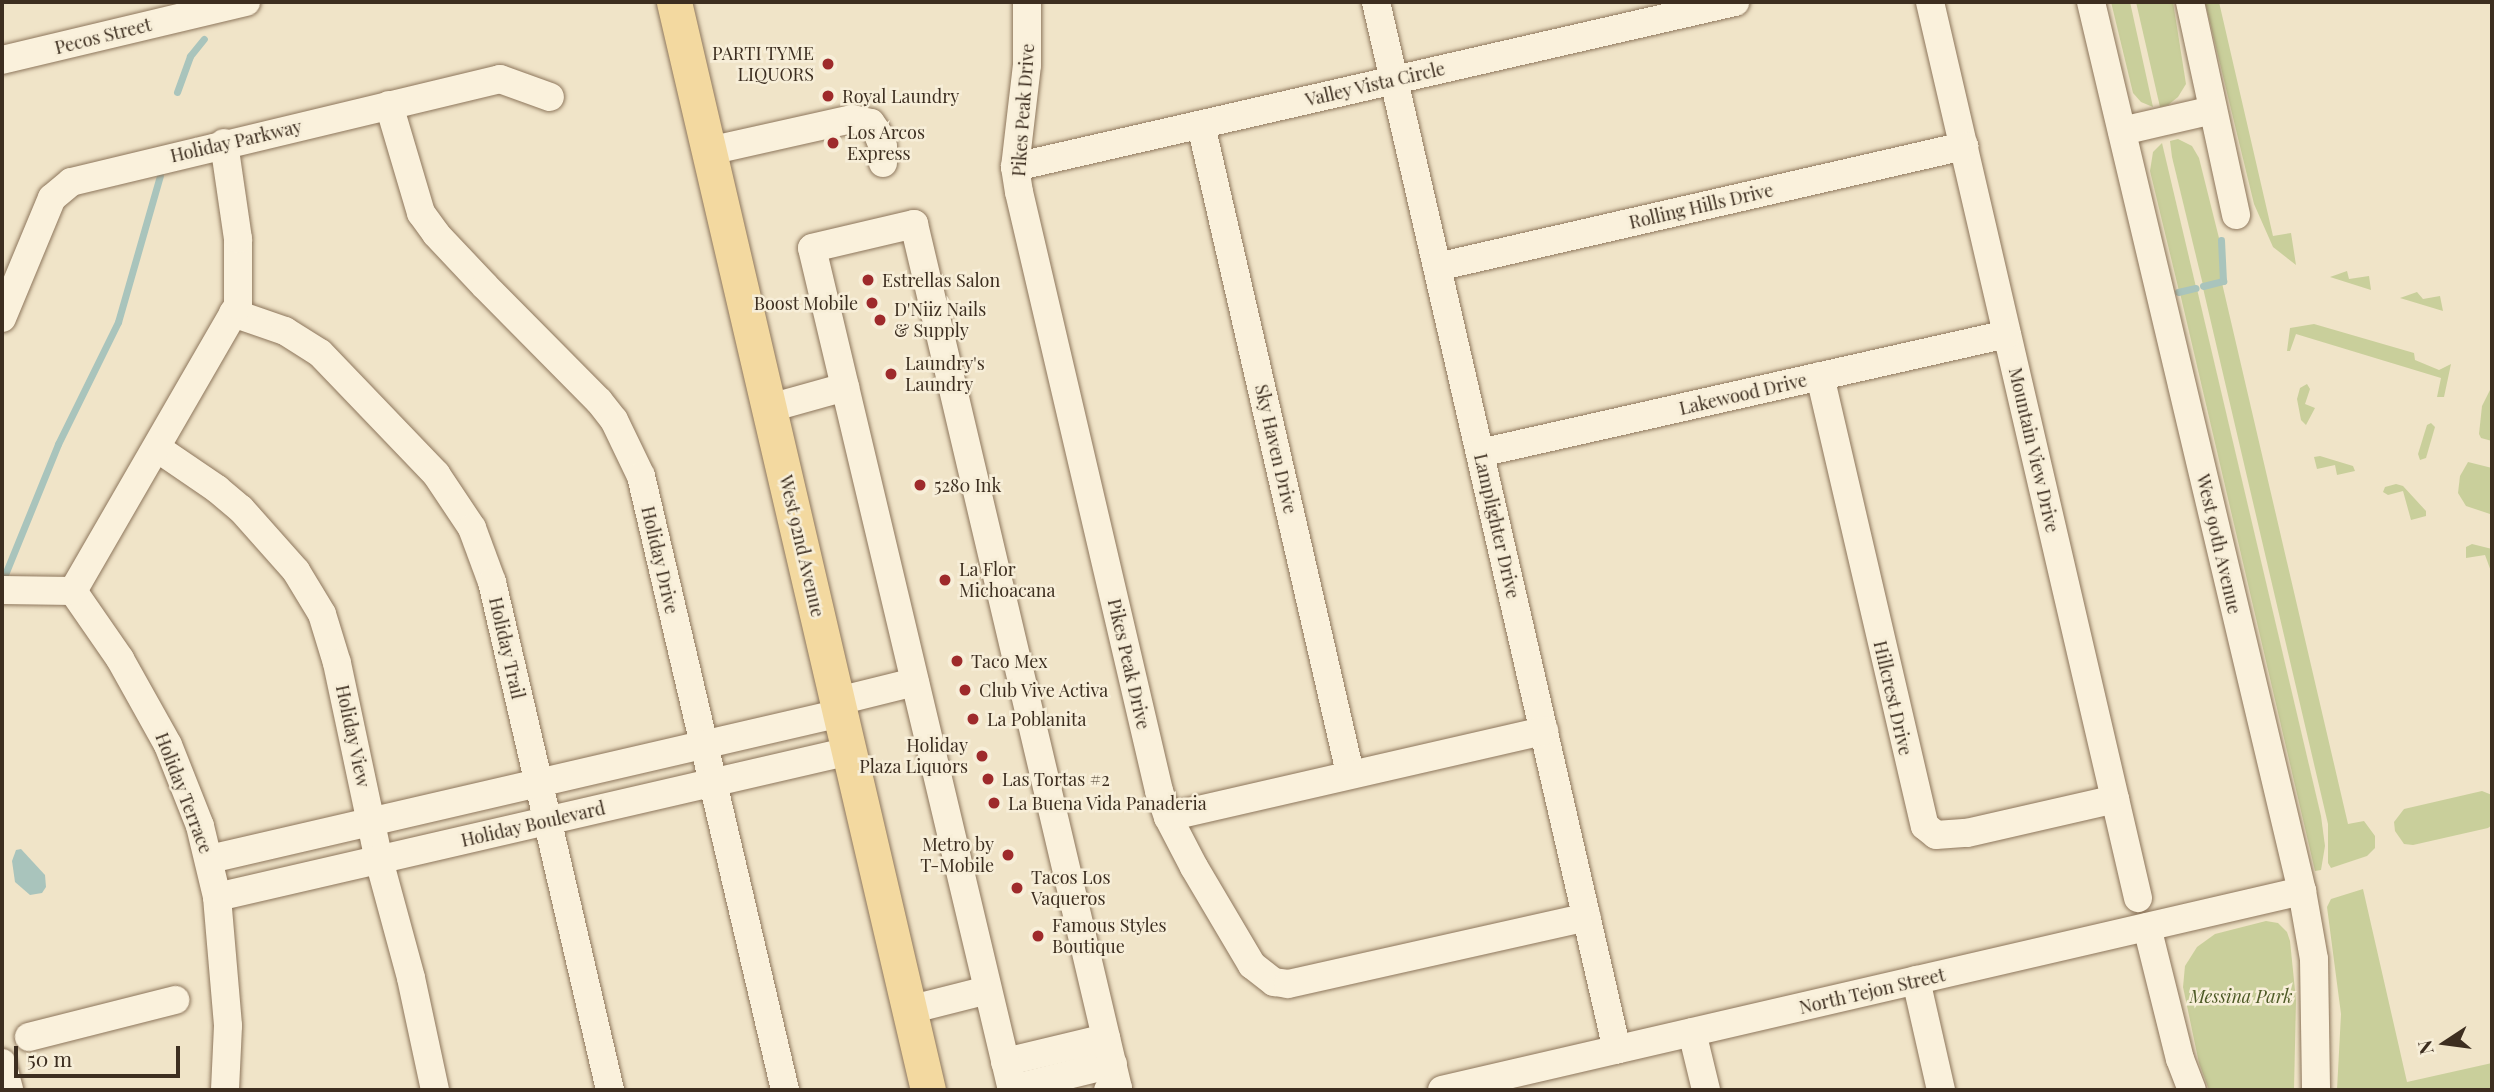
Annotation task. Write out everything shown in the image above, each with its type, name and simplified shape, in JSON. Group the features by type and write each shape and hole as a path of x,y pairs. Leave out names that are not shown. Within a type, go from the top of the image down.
{"main road":[{"name":"West 92nd Avenue","path":"674,2 928,1090"}],"street":[{"name":"Pecos Street","path":"2,60 165,11 246,2"},
{"name":"Pikes Peak Drive","path":"1027,2 1027,65 1016,167 1158,791 1168,817 1252,965 1274,982 1288,984 1587,916"},
{"name":"Lamplighter Drive","path":"1376,2 1617,1050"},
{"name":"Valley Vista Circle","path":"1016,167 1735,2"},
{"name":"Mountain View Drive","path":"1930,2 2138,898"},
{"name":"West 90th Avenue","path":"2091,2 2302,891 2314,959 2316,1090"},
{"path":"2190,2 2236,215"},
{"name":"Holiday Parkway","path":"4,304 58,192 72,182 224,143 500,79 550,97"},
{"name":"Holiday Drive","path":"389,105 421,213 436,234 598,401 630,450 641,476 785,1090"},
{"path":"2122,131 2213,110"},
{"path":"709,150 852,119 871,123 883,147 883,163"},
{"name":"Sky Haven Drive","path":"1201,125 1350,773"},
{"path":"2,590 73,591 233,313 239,293 238,239 224,143"},
{"name":"Rolling Hills Drive","path":"1437,267 1964,146"},
{"path":"914,224 1109,1064 1009,1081 845,387 812,248 914,224"},
{"name":"Holiday Trail","path":"233,313 285,331 320,353 399,433 452,495 479,543 492,582 610,1090"},
{"name":"Lakewood Drive","path":"1480,453 2007,334"},
{"name":"Hillcrest Drive","path":"1819,376 1925,826 1936,835 1967,833 2115,800"},
{"path":"770,408 845,387"},
{"name":"Holiday View","path":"157,448 241,509 296,571 321,614 337,663 379,860 411,978 435,1090"},
{"name":"Holiday Terrace","path":"73,591 120,659 169,745 210,859 217,897 228,1026 225,1090"},
{"path":"210,859 703,745 840,707 915,682"},
{"path":"1168,817 1350,773 1544,731"},
{"name":"Holiday Boulevard","path":"217,897 850,751"},
{"name":"North Tejon Street","path":"1442,1090 1472,1087 1692,1032 2302,891"},
{"path":"2147,927 2180,1059 2192,1090"},
{"path":"1916,980 1941,1090"},
{"path":"909,1010 988,990"},
{"path":"29,1037 175,1000"},
{"path":"1692,1032 1706,1090"},
{"path":"2,1063 9,1090"}],"green space":[{"path":"2111,2 2130,2 2153,107 2141,102 2133,93"},
{"path":"2136,2 2173,2 2186,84 2178,97 2168,105 2160,107"},
{"path":"2205,2 2219,2 2273,236 2291,233 2296,265 2273,247 2254,204"},
{"path":"2178,139 2192,146 2199,158 2219,238 2221,280 2203,285 2172,157 2170,141"},
{"path":"2162,143 2196,287 2179,291 2150,171 2153,152"},
{"path":"2347,271 2349,279 2369,276 2371,290 2330,277"},
{"path":"2222,283 2348,824 2364,821 2375,836 2375,848 2367,856 2331,868 2328,863 2328,824 2203,288"},
{"path":"2197,289 2321,816 2325,846 2321,870 2315,871 2180,293"},
{"path":"2417,292 2423,299 2440,296 2443,311 2400,298"},
{"path":"2314,324 2414,353 2415,360 2439,370 2451,364 2444,397 2437,397 2441,378 2296,334 2290,351 2287,351 2290,328"},
{"path":"2307,384 2310,389 2305,404 2315,408 2306,425 2301,420 2297,399 2300,388"},
{"path":"2492,386 2492,441 2481,438 2479,434 2482,406"},
{"path":"2431,423 2435,427 2426,458 2420,460 2418,454 2427,425"},
{"path":"2320,456 2353,466 2355,471 2337,475 2335,465 2317,469 2314,457"},
{"path":"2468,462 2492,468 2490,514 2466,506 2458,493 2460,476"},
{"path":"2396,484 2403,486 2426,511 2426,516 2411,520 2403,491 2388,495 2383,492 2385,487"},
{"path":"2472,544 2492,549 2492,574 2485,555 2466,558 2466,547"},
{"path":"2482,791 2492,795 2492,825 2488,828 2413,845 2404,844 2395,831 2394,822 2404,809"},
{"path":"2363,889 2407,1082 2492,1063 2492,1090 2337,1090 2341,1014 2327,907 2331,899"},
{"name":"Messina Park","path":"2266,921 2278,923 2287,932 2290,941 2296,1000 2294,1090 2209,1090 2199,1063 2183,987 2185,966 2197,947 2215,934"}],"water":[{"path":"21,849 45,875 46,887 42,893 30,895 15,882 12,861 16,850"}],"waterway":[{"path":"177,92 190,56 204,39"},
{"path":"2,582 58,444 118,322 160,176"},
{"path":"2203,286 2223,281 2221,240"},
{"path":"2178,292 2196,288"}],"place":[{"name":"PARTI TYME LIQUORS","path":"828,64"},
{"name":"Royal Laundry","path":"828,96"},
{"name":"Los Arcos Express","path":"833,143"},
{"name":"Estrellas Salon","path":"868,280"},
{"name":"Boost Mobile","path":"872,303"},
{"name":"D'Niiz Nails & Supply","path":"880,320"},
{"name":"Laundry's Laundry","path":"891,374"},
{"name":"5280 Ink","path":"920,485"},
{"name":"La Flor Michoacana","path":"945,580"},
{"name":"Taco Mex","path":"957,661"},
{"name":"Club Vive Activa","path":"965,690"},
{"name":"La Poblanita","path":"973,719"},
{"name":"Holiday Plaza Liquors","path":"982,756"},
{"name":"Las Tortas #2","path":"988,779"},
{"name":"La Buena Vida Panaderia","path":"994,803"},
{"name":"Metro by T-Mobile","path":"1008,855"},
{"name":"Tacos Los Vaqueros","path":"1017,888"},
{"name":"Famous Styles Boutique","path":"1038,936"}]}
